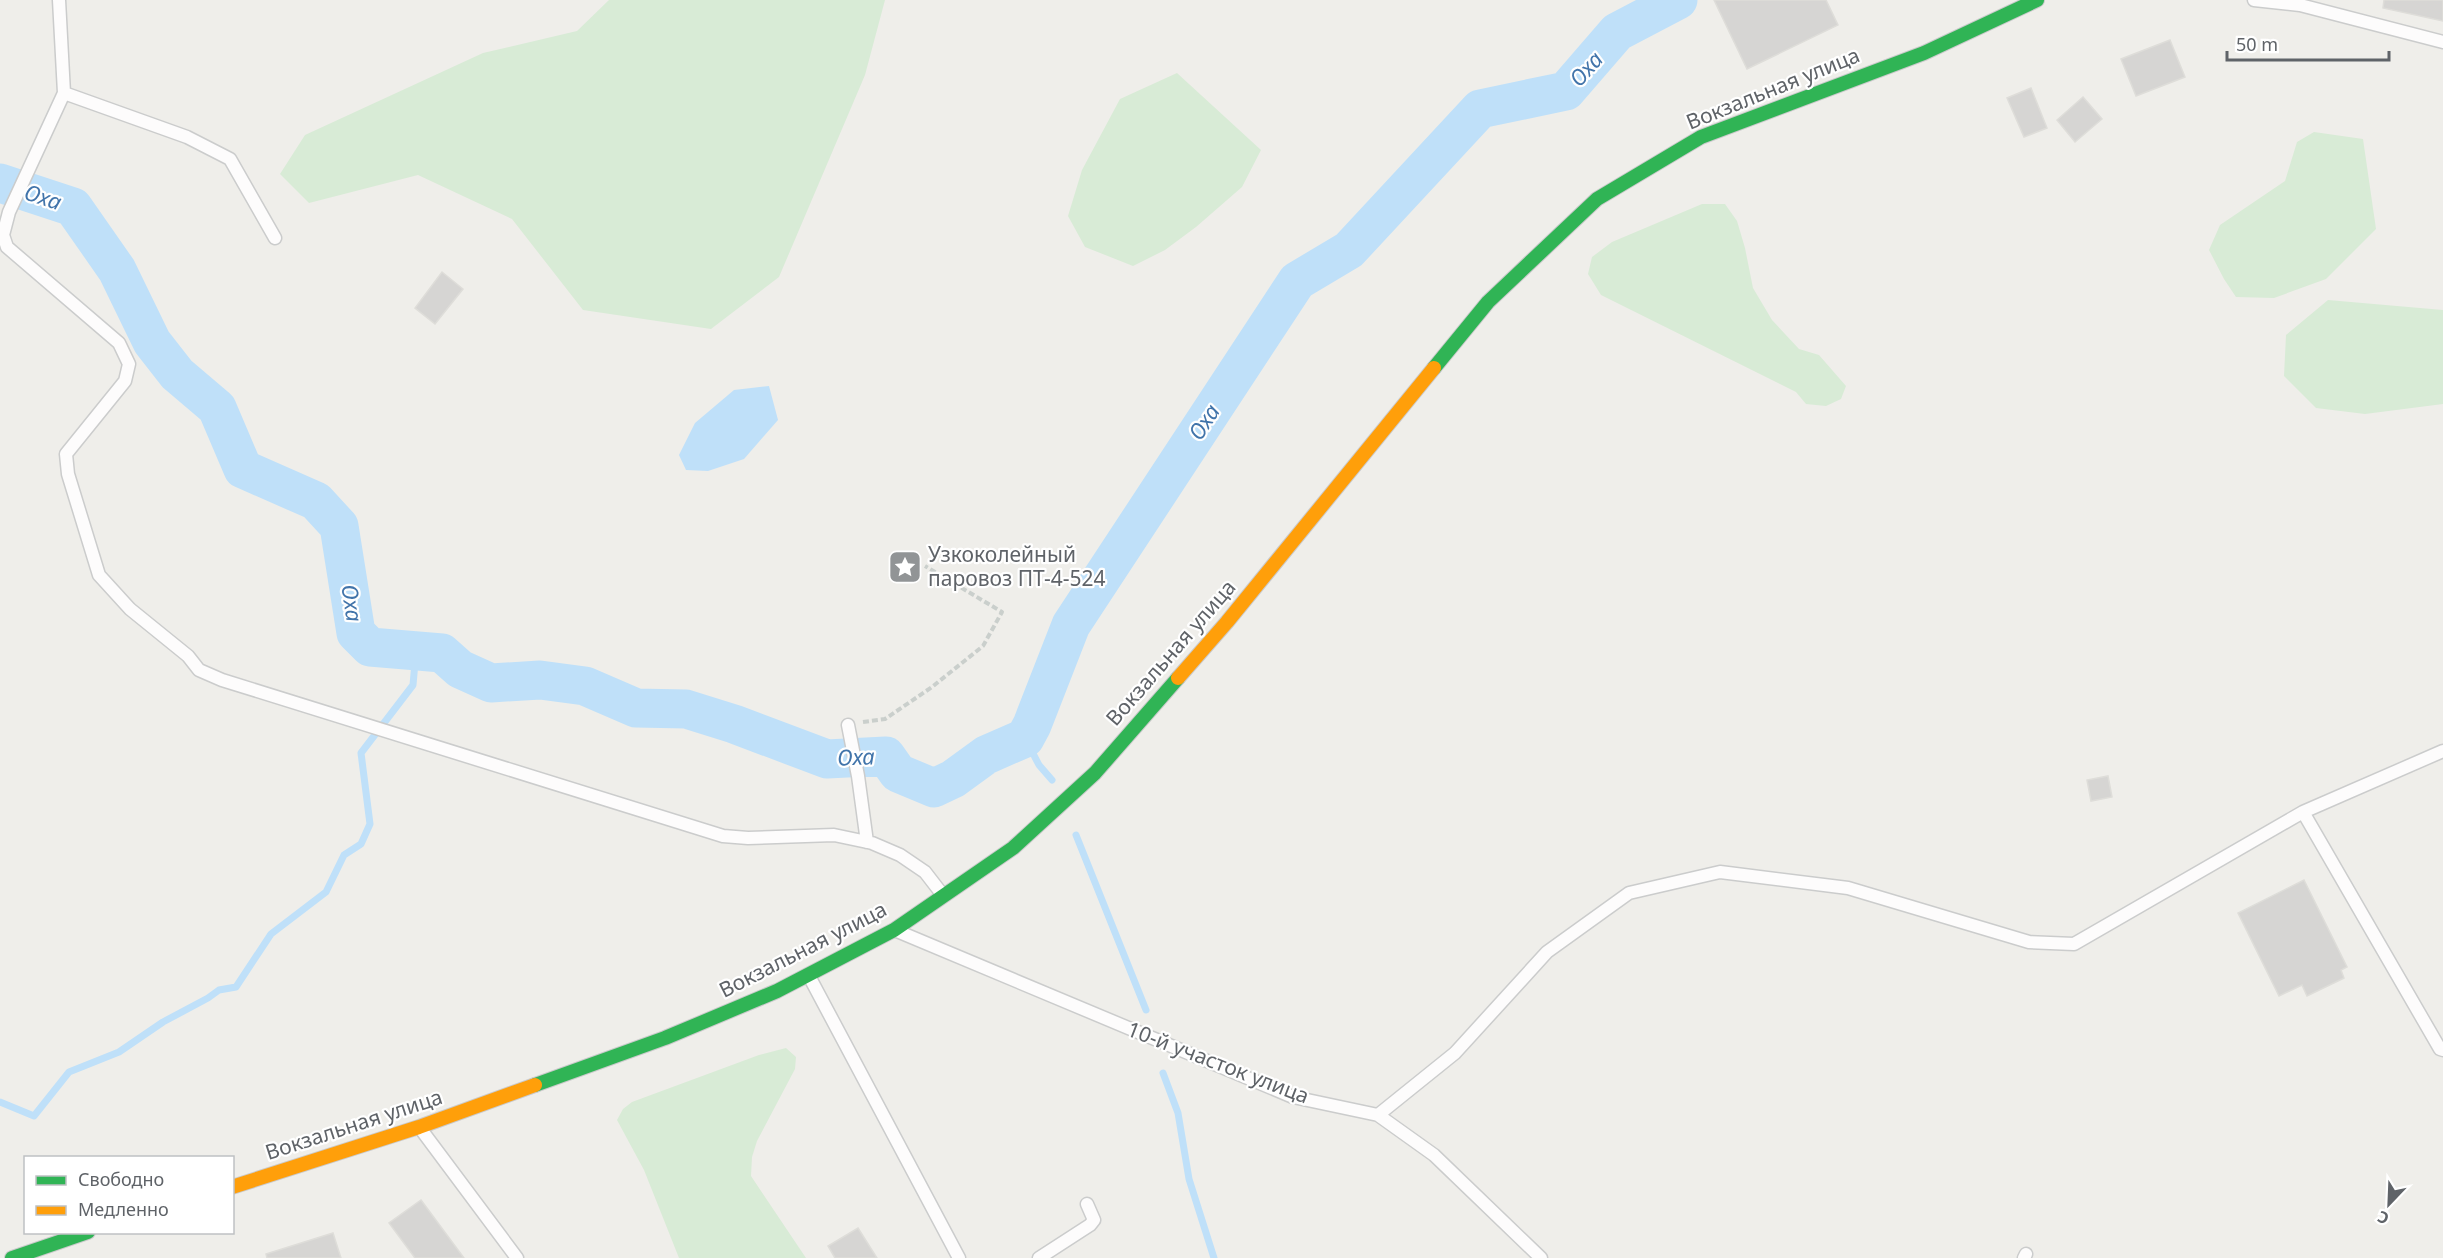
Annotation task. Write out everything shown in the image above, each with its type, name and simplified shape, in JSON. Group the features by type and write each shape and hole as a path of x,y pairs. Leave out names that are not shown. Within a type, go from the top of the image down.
{"street":[{"name":"Вокзальная улица","path":"234,1186 419,1127 665,1038 777,991 894,930 1013,848 1095,773 1227,622 1488,302 1596,199 1701,137 1924,53 2037,0"},
{"path":"12,1258 67,1244 86,1234"}],"lane":[{"path":"59,0 64,93 9,212 3,235 7,247 119,343 129,364 125,381 66,454 68,474 99,575 130,609 188,656 199,670 222,681 723,836 748,838 834,835 867,842 900,855 925,872 944,896"},
{"path":"2254,0 2300,5 2443,42"},
{"path":"64,93 187,137 230,159 274,238"},
{"path":"849,731 867,842"},
{"path":"1378,1115 1455,1053 1547,952 1629,893 1720,872 1848,888 2029,942 2074,944 2303,812 2443,752"},
{"path":"2303,812 2442,1053"},
{"name":"10-й участок улица","path":"894,930 1293,1097 1378,1115 1434,1155 1541,1258"},
{"path":"808,975 959,1258"},
{"path":"419,1127 518,1258"},
{"path":"1039,1258 1090,1225 1094,1220 1087,1203"}],"path":[{"path":"849,731 885,719 932,687 983,646 1002,612 925,566"}],"green space":[{"path":"609,0 885,0 865,75 779,277 711,329 583,310 512,219 418,175 309,203 280,174 305,135 483,53 577,31"},
{"path":"1177,73 1261,150 1242,187 1196,227 1165,250 1133,266 1085,247 1068,216 1082,170 1120,99"},
{"path":"2314,132 2363,139 2376,229 2326,279 2274,298 2236,297 2209,250 2220,225 2285,181 2297,142"},
{"path":"1702,204 1725,204 1737,221 1753,288 1772,320 1799,349 1819,355 1846,386 1841,399 1826,406 1806,404 1796,392 1601,295 1588,274 1592,257 1612,242"},
{"path":"2328,300 2443,310 2443,404 2365,414 2316,408 2284,376 2286,335"},
{"path":"786,1048 796,1057 795,1069 757,1141 752,1157 751,1176 806,1258 679,1258 644,1170 617,1120 623,1109 632,1102 759,1055"}],"water":[{"path":"769,386 778,420 744,459 708,471 686,470 679,455 695,423 734,390"}],"building":[{"path":"1714,0 1826,0 1838,25 1747,69"},
{"path":"2384,0 2443,0 2443,21 2383,8"},
{"path":"2170,40 2185,77 2136,96 2121,59"},
{"path":"2031,88 2047,128 2024,137 2007,98"},
{"path":"2083,97 2102,119 2075,142 2057,120"},
{"path":"442,272 463,289 435,324 415,308"},
{"path":"2108,776 2112,797 2091,801 2087,780"},
{"path":"2304,880 2347,967 2341,970 2344,978 2307,996 2302,985 2279,996 2238,913"},
{"path":"421,1200 464,1258 415,1258 389,1223"},
{"path":"858,1228 877,1258 835,1258 828,1246"},
{"path":"333,1233 341,1258 267,1258 266,1254"}],"waterway":[{"name":"Оха","path":"0,183 73,207 117,270 152,342 177,374 217,408 243,469 316,501 339,526 356,633 370,647 442,653 460,669 491,683 540,680 585,686 636,708 686,709 734,724 827,759 886,756 898,773 934,788 953,779 986,755 1025,738 1071,625 1297,281 1349,250 1480,109 1566,91 1617,32 1678,0"},
{"path":"0,1102 34,1116 69,1072 119,1052 163,1022 219,990 236,987 271,934 326,892 344,855 361,844 370,824 361,753 413,685 416,651"},
{"path":"1025,738 1039,765 1052,780"},
{"path":"1076,835 1146,1010"},
{"path":"1163,1073 1178,1113 1189,1179 1214,1258"}],"traffic: fast":[{"path":"1434,368 1488,302 1597,199 1701,137 1924,53 2037,0"},
{"path":"535,1085 665,1038 777,991 894,930 1013,848 1095,773 1178,678"},
{"path":"12,1258 82,1234"}],"traffic: slow":[{"path":"1178,678 1227,622 1434,368"},
{"path":"234,1186 419,1127 535,1085"}],"place":[{"name":"Узкоколейный паровоз ПТ-4-524","path":"905,567"}]}
